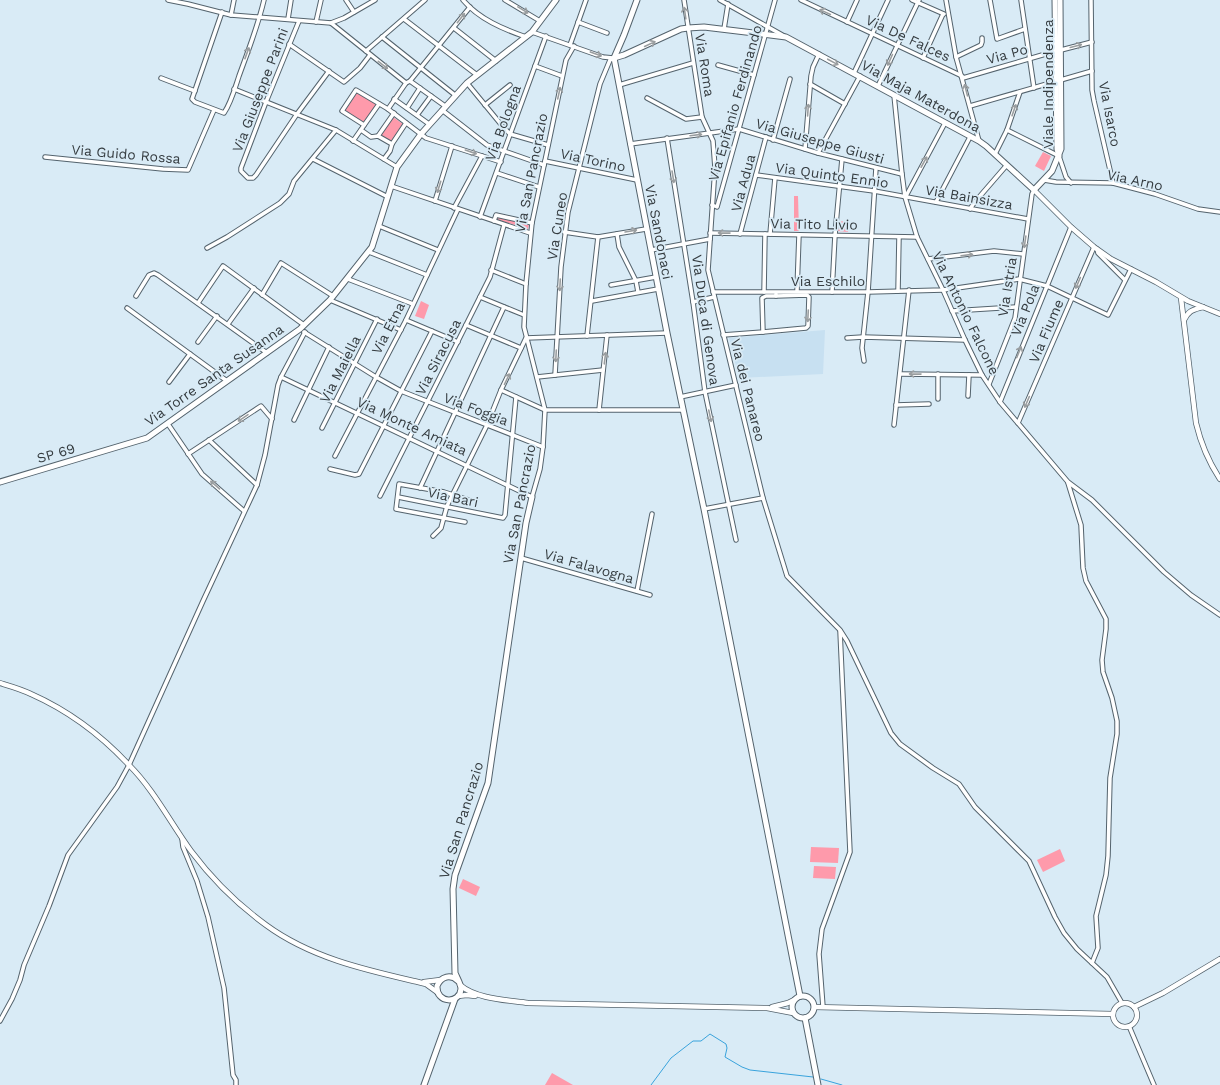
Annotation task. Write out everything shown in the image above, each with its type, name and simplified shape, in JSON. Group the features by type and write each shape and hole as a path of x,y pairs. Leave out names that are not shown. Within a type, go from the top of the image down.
{"main road":[{"path":"306,323 332,298 369,252 376,237 396,167 443,108 467,82 532,32 556,0"},
{"path":"614,58 637,0"},
{"name":"Viale Indipendenza","path":"1055,0 1058,51"},
{"name":"Viale Indipendenza","path":"1059,156 1061,149 1058,81 1060,0"},
{"name":"Via Maja Materdona","path":"688,28 704,27 786,37 979,141 1034,190"},
{"path":"614,58 688,28"},
{"name":"Via Sandonaci","path":"614,58 646,229 704,509 800,996"},
{"path":"1034,190 1052,171 1059,156"},
{"name":"Via Torre Santa Susanna","path":"118,447 147,438 267,352 302,330 306,323"},
{"name":"SP 69","path":"0,482 118,447"},
{"name":"Via San Pancrazio","path":"459,983 455,974 452,906 455,875 488,783 526,523 532,497"},
{"path":"455,966 437,986 437,992 441,998 447,1000 456,997"},
{"path":"424,1085 456,997 461,989 459,983 453,977 442,979"},
{"path":"800,996 810,999 814,1007 812,1013 805,1018 798,1018 793,1012 791,1006 794,1000 800,996"},
{"path":"447,1000 450,1008 450,1014"},
{"path":"805,1018 818,1085"}],"street":[{"path":"168,0 230,15 331,23 375,0"},
{"path":"230,15 234,0"},
{"path":"222,12 192,99 195,102 214,110 225,111 260,17 264,0"},
{"path":"288,19 291,0"},
{"path":"316,22 321,0"},
{"path":"346,0 354,12"},
{"path":"366,51 425,0"},
{"path":"463,0 470,7 500,27 526,37"},
{"path":"505,0 540,21"},
{"name":"Via San Pancrazio","path":"532,497 540,469 545,410 524,328 530,233 562,76 586,0"},
{"name":"Via Roma","path":"684,0 702,116 708,133"},
{"name":"Via Maja Materdona","path":"720,0 786,37"},
{"name":"Via Epifanio Ferdinando","path":"712,205 717,206 775,0"},
{"name":"Via De Falces","path":"801,0 962,77"},
{"path":"847,22 857,0"},
{"path":"854,73 888,0"},
{"path":"912,0 918,1 949,16"},
{"path":"946,0 956,56 979,141"},
{"path":"990,0 996,39 1025,29"},
{"path":"1020,0 1034,88"},
{"name":"Via Isarco","path":"1091,0 1094,101 1113,183"},
{"path":"878,86 918,1"},
{"path":"724,29 728,4"},
{"path":"388,109 394,99 470,7"},
{"path":"923,58 943,14"},
{"path":"404,19 477,75"},
{"name":"Via Giuseppe Parini","path":"297,114 253,178 248,178 241,171 241,168 299,20"},
{"path":"578,22 607,33"},
{"name":"Via Torino","path":"331,23 370,55 408,82 431,96 487,145 545,163 579,168 637,180"},
{"path":"454,28 496,61"},
{"path":"532,32 604,57 614,58"},
{"name":"Via Bologna","path":"480,216 546,36"},
{"path":"382,37 455,95"},
{"path":"956,56 981,45 982,38"},
{"name":"Via Po","path":"962,77 1092,42"},
{"path":"289,44 344,82 360,68 370,55"},
{"path":"805,149 810,84 813,67 819,54"},
{"name":"Via Cuneo","path":"555,375 564,232 600,84 610,60 614,58"},
{"path":"619,85 694,63"},
{"path":"718,65 754,75"},
{"path":"535,66 562,76"},
{"path":"297,114 329,71"},
{"path":"970,106 1092,71"},
{"path":"818,153 860,76"},
{"path":"161,78 195,91"},
{"path":"773,140 790,79"},
{"path":"467,82 510,134 548,145"},
{"path":"810,84 845,104"},
{"path":"485,105 510,85"},
{"path":"407,108 420,88"},
{"path":"234,89 336,130 396,167"},
{"path":"364,125 342,111 356,90 388,109 426,138 501,162"},
{"path":"995,154 1007,130 1020,92"},
{"name":"Via Antonio Falcone","path":"894,95 905,197 917,237 982,375 1000,402 1068,482 1092,500 1164,572 1191,595 1220,615"},
{"path":"417,115 431,96"},
{"path":"647,98 686,119 702,116"},
{"path":"394,99 430,124"},
{"path":"353,140 379,104"},
{"name":"Via Guido Rossa","path":"45,157 188,170 214,110"},
{"path":"378,136 394,114"},
{"path":"384,159 406,123"},
{"path":"905,197 945,124"},
{"name":"Via Giuseppe Giusti","path":"630,144 739,129 818,153 902,174"},
{"path":"207,248 280,203 289,194 294,180 336,130"},
{"path":"361,130 371,137 378,136 392,144"},
{"path":"1007,130 1059,156 1066,177 1071,183"},
{"name":"Via dei Panareo","path":"708,133 713,141 715,168 708,270 763,498 787,576 840,630 847,641 891,733 900,744 933,768 959,784 975,807 1029,861 1064,933 1107,977 1122,1003"},
{"name":"Via Adua","path":"740,234 766,137"},
{"path":"936,202 970,137"},
{"name":"Via Duca di Genova","path":"667,138 693,302 705,392 729,505"},
{"path":"435,201 452,146"},
{"name":"Via Etna","path":"335,456 406,320 456,209 482,156"},
{"path":"313,159 388,197"},
{"path":"832,292 835,236 842,159"},
{"path":"970,209 1006,166"},
{"path":"864,361 862,348 868,292 876,168"},
{"path":"497,173 539,188"},
{"name":"Via Quinto Ennio","path":"756,175 839,186 905,197"},
{"path":"770,234 775,178"},
{"name":"Via Arno","path":"1044,180 1071,183 1113,183 1156,194 1198,209 1220,212"},
{"path":"391,186 530,233"},
{"path":"1034,190 1095,248 1111,259 1164,286 1181,298 1220,314"},
{"name":"Via Istria","path":"989,384 1015,318 1028,219 1034,190"},
{"name":"Via Bainsizza","path":"905,197 1028,219"},
{"path":"494,221 496,215 532,223"},
{"name":"Via Siracusa","path":"380,496 490,277 504,225"},
{"path":"379,226 438,250"},
{"name":"Via Pola","path":"1000,402 1072,227"},
{"path":"564,232 598,237 646,229"},
{"name":"Via Tito Livio","path":"710,233 917,237"},
{"path":"616,234 619,247 636,281 638,292"},
{"path":"764,292 765,234"},
{"path":"797,291 799,235"},
{"path":"588,336 598,237"},
{"path":"898,290 899,237"},
{"path":"651,250 710,239"},
{"path":"1095,248 1098,253 1125,280"},
{"name":"Via Fiume","path":"1018,423 1095,248"},
{"path":"928,259 994,251 1023,254"},
{"path":"369,252 427,275"},
{"path":"262,294 281,263 332,298 400,330"},
{"path":"198,303 223,266 306,323"},
{"path":"1020,279 1047,286 1108,315 1131,269"},
{"path":"491,270 526,284"},
{"path":"136,296 149,275 154,273 267,352"},
{"path":"611,285 656,277"},
{"path":"348,279 413,304"},
{"name":"Via Eschilo","path":"713,292 764,292 776,294 797,291 868,292 943,290 1020,279"},
{"path":"228,324 254,288"},
{"path":"592,301 658,289"},
{"path":"894,425 909,290"},
{"path":"723,335 763,332 806,328 808,326 809,297 807,295 776,294 762,298 763,332"},
{"path":"480,297 524,315"},
{"path":"693,302 714,297"},
{"path":"1181,298 1196,423 1205,454 1220,478"},
{"path":"1184,320 1187,314 1188,301"},
{"path":"420,488 504,307"},
{"path":"952,311 1016,307"},
{"path":"127,308 227,381"},
{"path":"1187,314 1194,310 1203,308"},
{"path":"198,342 217,316"},
{"name":"Via Maiella","path":"322,428 377,320"},
{"path":"406,320 458,342"},
{"path":"466,325 521,348"},
{"path":"0,1021 20,980 24,965 49,906 68,855 117,787 129,765 257,485 265,455 281,377 302,330"},
{"name":"Via Foggia","path":"302,330 401,391 543,447"},
{"path":"330,469 355,475 359,474 432,331"},
{"path":"433,536 441,528 447,506 487,425 501,390 526,338 667,333"},
{"path":"599,410 607,335"},
{"path":"847,338 863,337 965,340"},
{"path":"294,420 329,347"},
{"path":"169,382 190,354"},
{"path":"537,377 603,370"},
{"path":"900,374 982,375"},
{"path":"938,374 938,399"},
{"path":"968,396 969,375"},
{"name":"Via Monte Amiata","path":"281,377 410,437 532,497"},
{"path":"680,397 736,385"},
{"path":"501,390 545,410 683,410"},
{"path":"508,484 516,397"},
{"path":"896,405 929,404"},
{"path":"188,454 262,406 272,419"},
{"path":"168,424 202,474 244,511"},
{"path":"209,440 257,485"},
{"path":"1068,482 1081,525 1083,568 1086,581 1106,619 1102,660 1103,672 1112,698 1117,721 1117,734 1110,778 1108,856 1106,875 1096,916 1098,948 1092,963"},
{"name":"Via Bari","path":"465,522 396,509 399,484 444,492 452,496 469,500"},
{"name":"Via Bari","path":"398,496 503,518 505,515 508,484"},
{"path":"704,509 763,498"},
{"path":"729,505 736,540"},
{"path":"637,591 652,514"},
{"name":"Via Falavogna","path":"521,558 650,595"},
{"path":"823,1007 819,954 822,929 850,852 840,630"},
{"path":"0,683 30,693 65,713 97,736 129,765 164,810 182,838 210,874 224,890 267,926 321,955 348,964 426,984 437,992"},
{"path":"182,838 183,847 197,881 208,917 224,988 233,1075 236,1085"},
{"path":"1134,1007 1163,993 1220,959"},
{"path":"418,982 433,982 442,979"},
{"path":"459,983 468,991 484,996 528,1003 767,1008 793,1012"},
{"path":"456,997 467,995 478,997 484,996"},
{"path":"767,1008 794,1000"},
{"path":"1122,1003 1129,1003 1134,1007 1137,1014 1135,1021 1129,1026 1121,1026 1118,1024 1114,1018 1116,1007 1122,1003"},
{"path":"814,1007 1114,1014"},
{"path":"1129,1026 1154,1085"}],"shaded area":[{"path":"357,92 377,104 363,123 345,111"},
{"path":"393,117 403,124 392,142 381,135"},
{"path":"1043,152 1051,156 1044,171 1035,166"},
{"path":"794,196 798,196 799,231 794,231"},
{"path":"498,217 529,224 528,229 496,219"},
{"path":"839,221 849,222 848,232 838,231"},
{"path":"421,301 429,305 424,319 415,316"},
{"path":"825,330 823,374 739,378 729,338"},
{"path":"811,847 839,848 838,863 810,862"},
{"path":"1060,849 1065,861 1043,872 1037,860"},
{"path":"814,866 836,867 835,879 813,878"},
{"path":"463,879 480,887 476,896 459,888"},
{"path":"552,1073 573,1085 545,1085"}],"waterway":[{"path":"651,1085 671,1058 693,1041 701,1041 710,1034 726,1044 727,1048 725,1057 742,1067 750,1070 813,1077"},
{"path":"821,1079 842,1085"}]}
